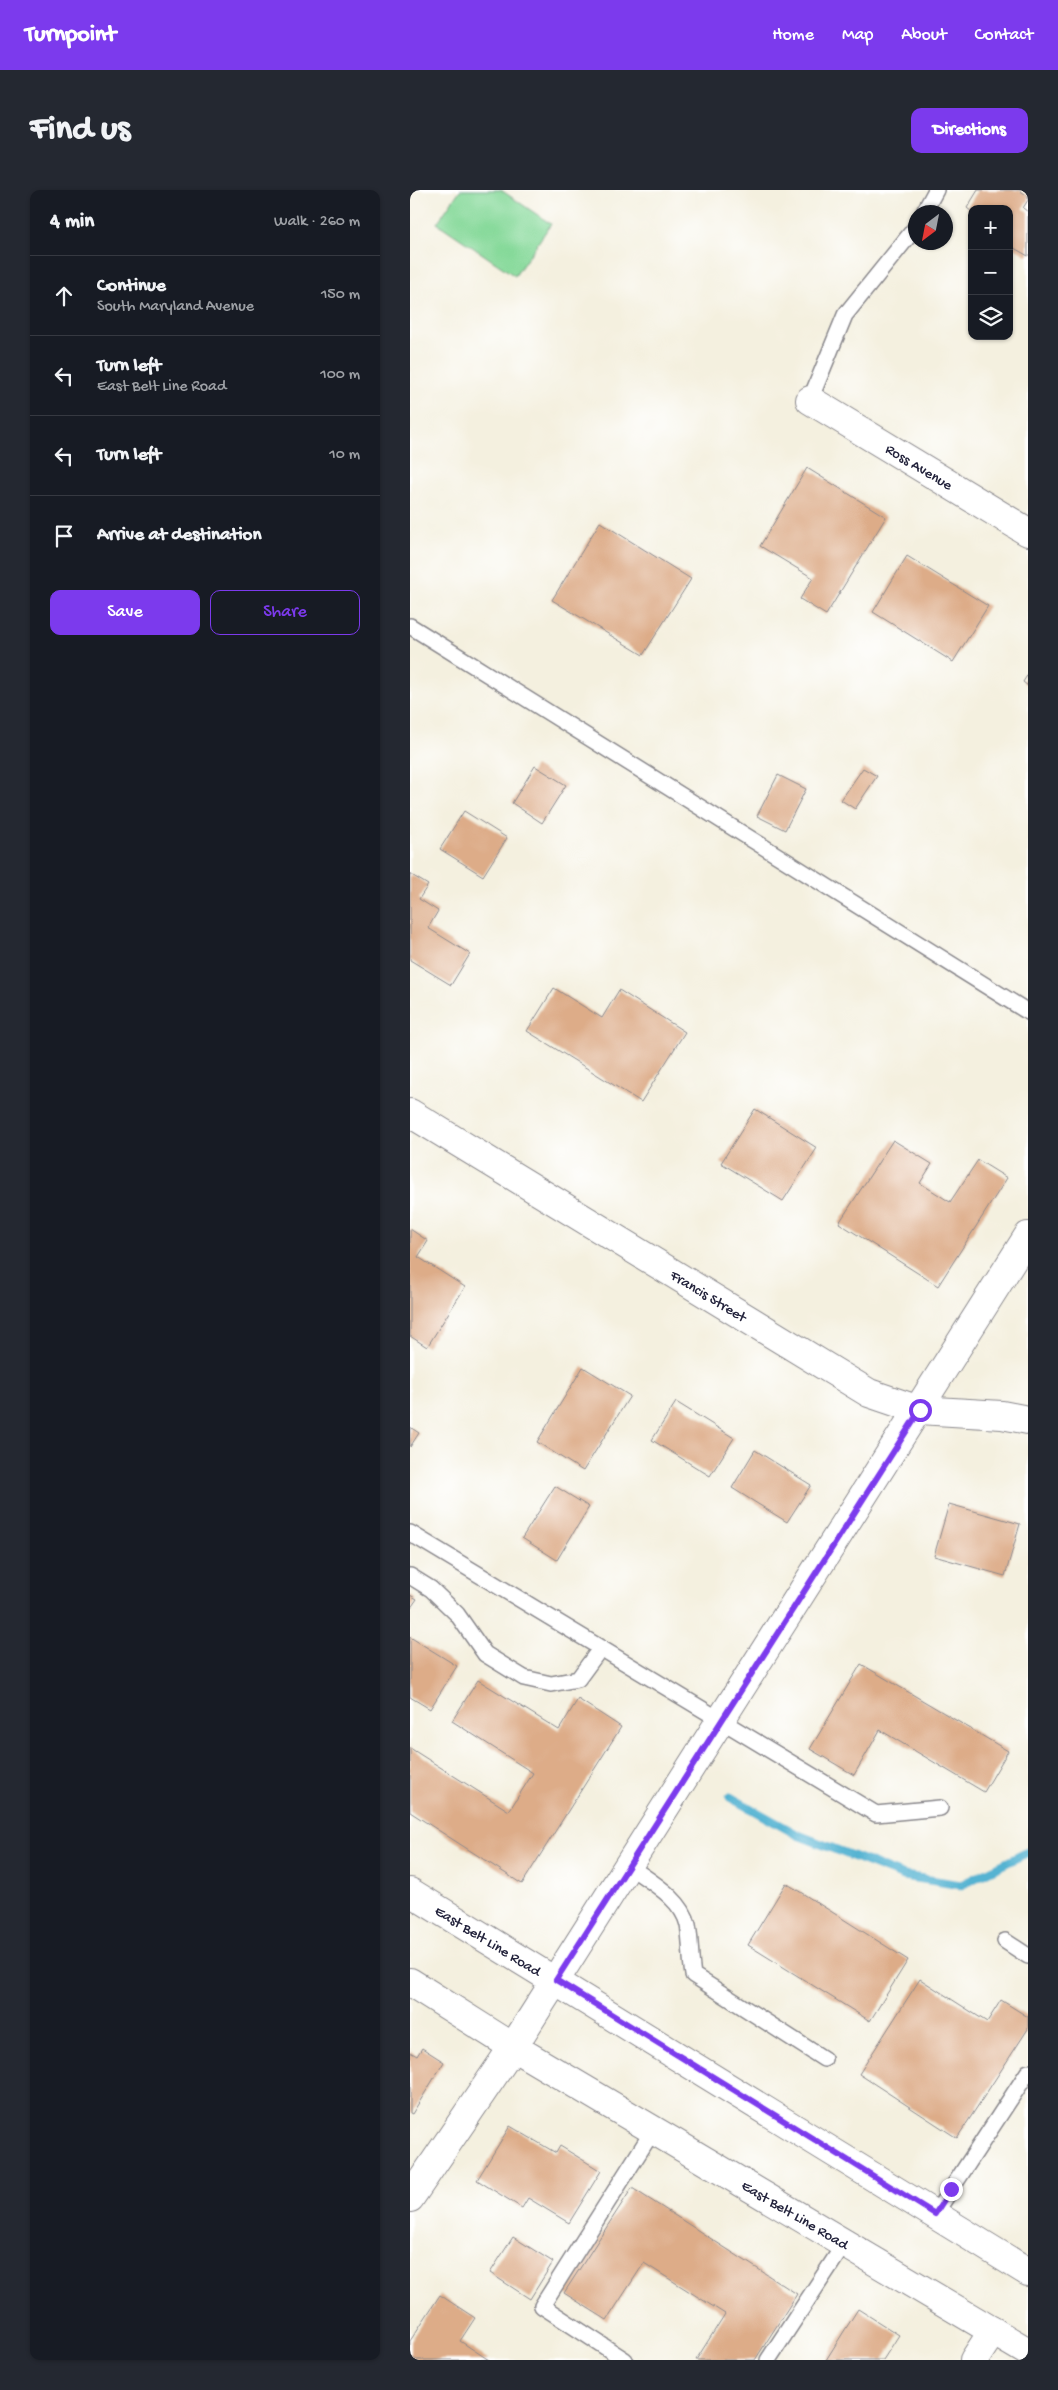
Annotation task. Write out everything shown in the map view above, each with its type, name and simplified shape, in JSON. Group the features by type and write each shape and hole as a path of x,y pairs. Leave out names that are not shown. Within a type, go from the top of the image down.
{"street":[{"name":"Ross Avenue","path":"810,400 1028,532"},
{"name":"Francis Street","path":"410,1113 869,1393 920,1410 1002,1415 1028,1420"},
{"path":"410,2198 513,2047 920,1410 1028,1236"},
{"name":"East Belt Line Road","path":"410,1892 556,1980 1028,2272"},
{"name":"East Belt Line Road","path":"410,1982 513,2047 1028,2352"},
{"path":"974,2360 993,2331"}],"lane":[{"path":"928,205 936,190"},
{"path":"810,400 845,315 908,237"},
{"path":"410,626 1028,1012"},
{"path":"410,1533 876,1814 940,1808"},
{"path":"410,1576 431,1589 457,1614 484,1654 524,1678 551,1684 578,1679 600,1649"},
{"path":"629,1866 674,1900 688,1923 689,1955 693,1975 824,2059"},
{"path":"1006,1941 1028,1956"},
{"path":"935,2214 1028,2072"},
{"path":"625,2360 542,2306 654,2130"},
{"path":"768,2360 845,2243"}],"green space":[{"path":"460,190 501,190 551,224 515,276 437,223"}],"building":[{"path":"978,190 1019,190 1028,196 1028,200 1023,208 1028,212 1028,256 1013,247 1013,205 969,205"},
{"path":"807,468 886,517 826,615 800,599 813,578 760,546"},
{"path":"600,522 691,579 643,655 552,600"},
{"path":"907,556 988,606 953,662 873,612"},
{"path":"1028,674 1028,686 1023,682"},
{"path":"535,766 566,785 542,823 512,803"},
{"path":"863,768 877,776 855,809 841,800"},
{"path":"778,775 806,789 785,830 757,816"},
{"path":"464,811 507,838 483,876 440,849"},
{"path":"410,874 428,885 419,899 438,911 428,928 470,954 451,985 410,960"},
{"path":"554,988 602,1018 619,990 685,1032 641,1102 527,1031"},
{"path":"755,1109 817,1148 783,1201 721,1163"},
{"path":"893,1140 932,1164 920,1183 950,1202 978,1160 1007,1178 938,1286 839,1223"},
{"path":"410,1229 428,1241 418,1257 465,1287 427,1347 410,1336"},
{"path":"583,1367 630,1396 583,1471 537,1442"},
{"path":"676,1402 734,1438 710,1476 652,1440"},
{"path":"410,1427 419,1433 410,1447"},
{"path":"755,1450 811,1485 787,1522 732,1488"},
{"path":"555,1486 589,1507 557,1560 522,1538"},
{"path":"949,1504 1020,1524 1005,1576 934,1556"},
{"path":"410,1595 417,1599 410,1609"},
{"path":"410,1637 457,1666 430,1709 410,1697"},
{"path":"861,1664 1008,1751 984,1792 880,1730 854,1775 810,1749"},
{"path":"478,1680 559,1730 578,1699 621,1727 522,1884 410,1812 410,1748 509,1811 533,1773 452,1721"},
{"path":"786,1883 908,1960 870,2021 748,1945"},
{"path":"920,1979 987,2022 1001,2000 1028,2017 1028,2029 957,2138 859,2074"},
{"path":"422,2048 444,2062 412,2114 410,2113 410,2052 417,2056"},
{"path":"510,2126 556,2153 560,2146 601,2171 569,2223 528,2198 522,2208 477,2180"},
{"path":"632,2188 797,2294 755,2360 696,2360 725,2314 644,2263 607,2320 564,2293"},
{"path":"513,2237 553,2262 530,2299 490,2273"},
{"path":"440,2295 475,2318 460,2341 489,2360 416,2360 410,2356 410,2341"},
{"path":"858,2309 899,2335 883,2360 826,2360"}],"waterway":[{"path":"730,1797 798,1835 904,1876 961,1885 1028,1852"}],"route":[{"path":"920,1410 556,1980 935,2214 951,2189"}]}
